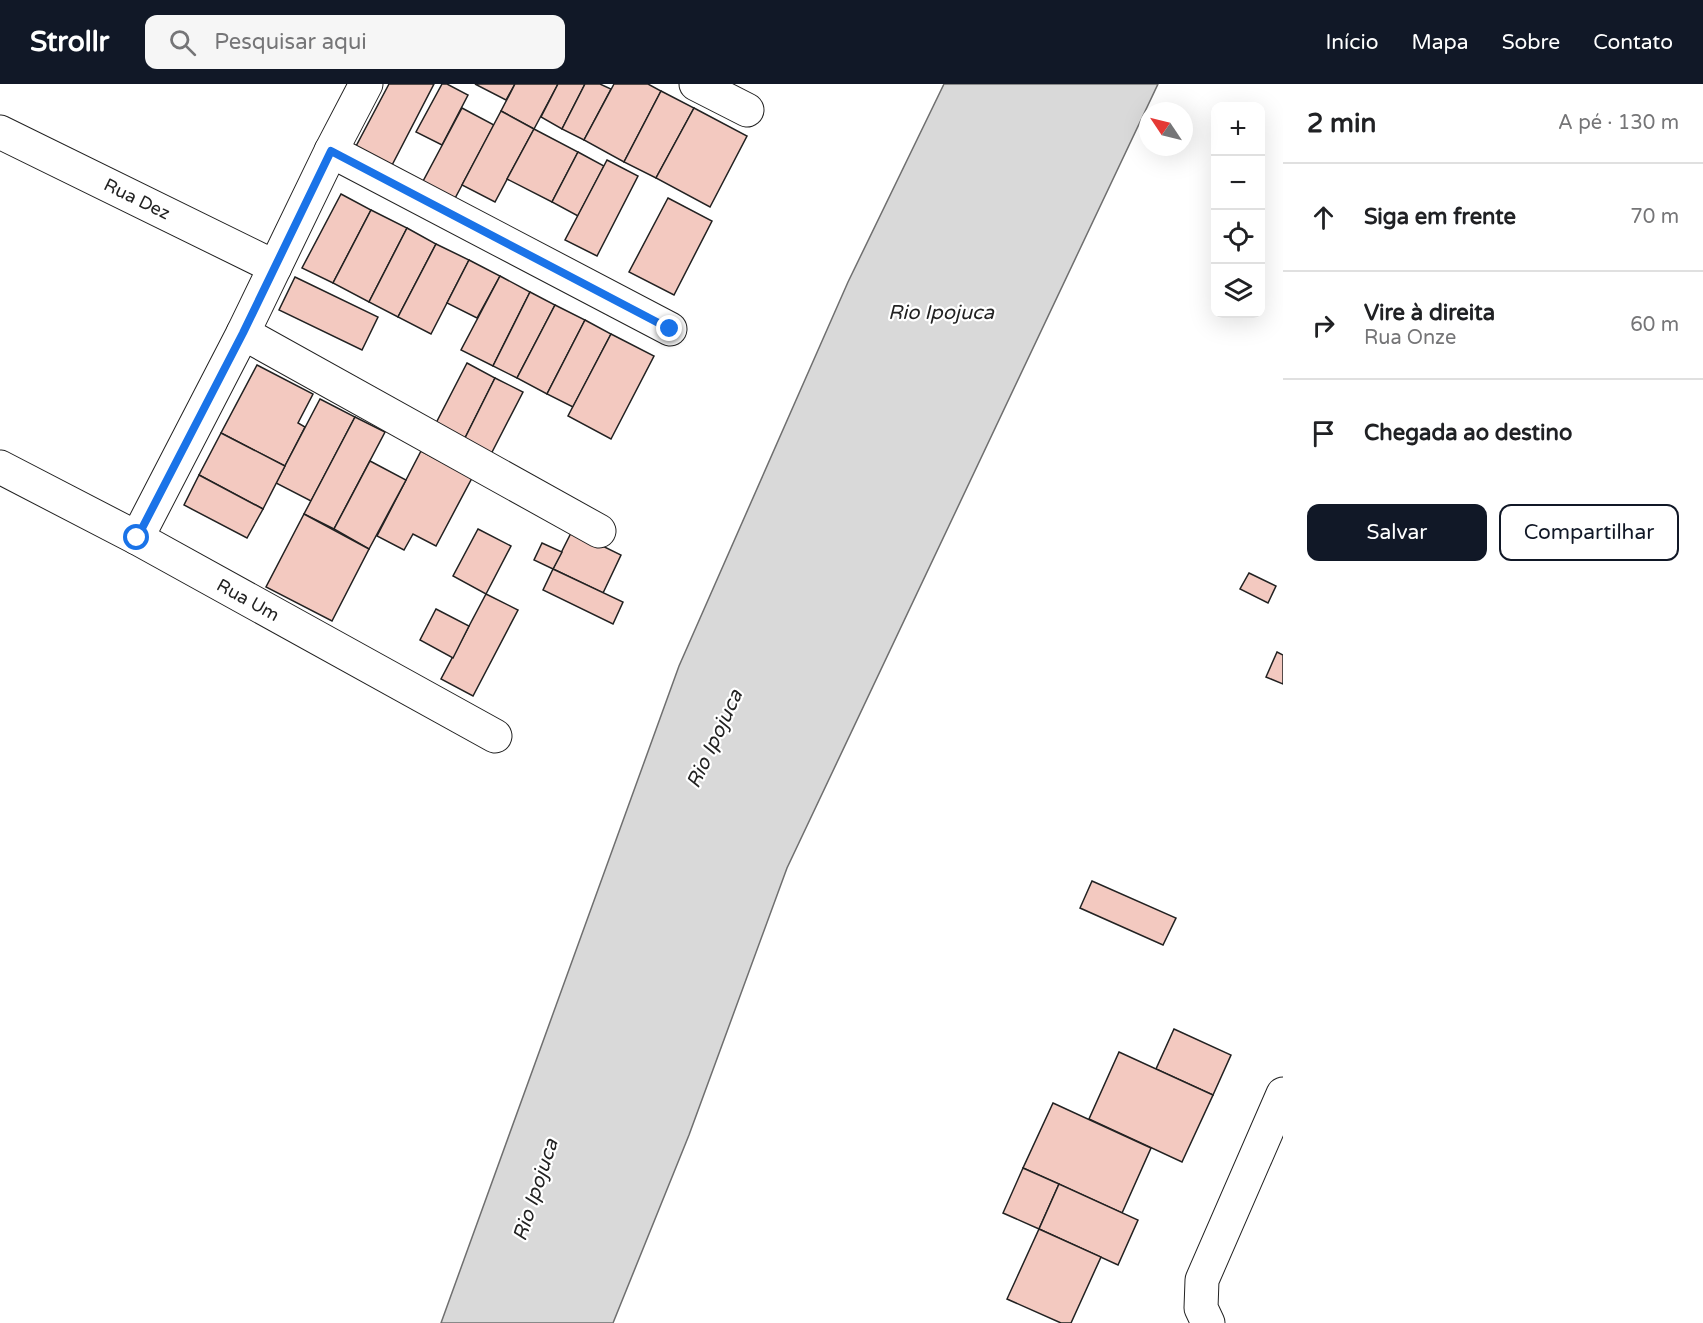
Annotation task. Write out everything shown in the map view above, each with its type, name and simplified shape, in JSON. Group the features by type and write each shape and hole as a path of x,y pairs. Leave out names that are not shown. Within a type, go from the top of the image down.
{"street":[{"path":"137,538 243,333 366,84"},
{"path":"696,84 747,110"},
{"name":"Rua Dez","path":"0,132 275,267"},
{"path":"331,151 670,329"},
{"path":"243,333 600,531"},
{"name":"Rua Um","path":"0,467 137,538 495,736"},
{"path":"1208,1323 1201,1308 1202,1280 1283,1094"}],"water":[{"name":"Rio Ipojuca","path":"944,84 1158,84 1149,102 1139,102 1139,124 787,868 689,1135 613,1323 441,1323 679,666 848,282"}],"building":[{"path":"389,84 434,84 390,169 354,150"},
{"path":"442,84 447,84 468,95 442,145 416,132"},
{"path":"475,84 515,84 506,100"},
{"path":"515,84 558,84 534,129 501,111"},
{"path":"558,84 585,84 562,129 541,117"},
{"path":"585,84 600,84 611,89 584,140 562,129"},
{"path":"614,84 648,84 661,91 624,162 584,140"},
{"path":"661,91 694,108 656,178 624,162"},
{"path":"462,108 494,125 453,202 421,185"},
{"path":"694,108 747,136 710,207 656,178"},
{"path":"501,111 534,129 495,202 462,185"},
{"path":"534,129 578,152 552,202 507,179"},
{"path":"578,152 604,166 578,216 552,202"},
{"path":"607,160 638,176 597,256 565,240"},
{"path":"341,194 371,210 333,283 302,268"},
{"path":"668,198 712,221 674,295 629,272"},
{"path":"371,210 407,228 369,302 333,283"},
{"path":"407,228 436,244 398,317 369,302"},
{"path":"436,244 469,260 431,334 398,317"},
{"path":"469,260 500,276 477,318 447,303"},
{"path":"500,276 530,292 493,366 461,350"},
{"path":"295,277 378,317 362,350 279,310"},
{"path":"530,292 555,305 517,378 493,366"},
{"path":"555,305 585,320 547,394 517,378"},
{"path":"585,320 611,334 573,407 547,394"},
{"path":"611,334 654,356 611,439 568,416"},
{"path":"467,363 495,378 462,444 433,429"},
{"path":"257,365 313,394 298,423 305,427 285,466 221,433"},
{"path":"495,378 523,392 489,458 462,444"},
{"path":"320,399 355,417 311,501 276,483"},
{"path":"355,417 385,432 334,529 304,514"},
{"path":"221,433 285,466 263,509 199,475"},
{"path":"421,451 472,478 436,546 413,534 404,550 377,536"},
{"path":"370,461 406,480 369,549 334,529"},
{"path":"199,475 263,509 247,538 184,505"},
{"path":"304,514 369,549 332,621 266,587"},
{"path":"478,529 511,546 486,594 453,576"},
{"path":"572,531 621,555 603,593 553,569"},
{"path":"542,543 562,552 553,569 534,560"},
{"path":"553,569 623,602 613,624 543,590"},
{"path":"1249,573 1276,586 1268,603 1240,589"},
{"path":"486,594 518,610 473,696 441,679"},
{"path":"436,609 469,626 453,658 420,640"},
{"path":"1277,652 1283,655 1283,684 1266,677"},
{"path":"1092,881 1176,918 1163,945 1080,908"},
{"path":"1174,1029 1231,1055 1213,1095 1156,1069"},
{"path":"1119,1052 1213,1095 1182,1162 1089,1119"},
{"path":"1053,1103 1151,1148 1122,1213 1023,1168"},
{"path":"1023,1168 1059,1184 1039,1229 1003,1213"},
{"path":"1059,1184 1138,1220 1118,1265 1039,1229"},
{"path":"1039,1229 1101,1257 1071,1323 1061,1323 1007,1299"}],"route":[{"path":"137,538 243,333 331,151 670,329"}]}
